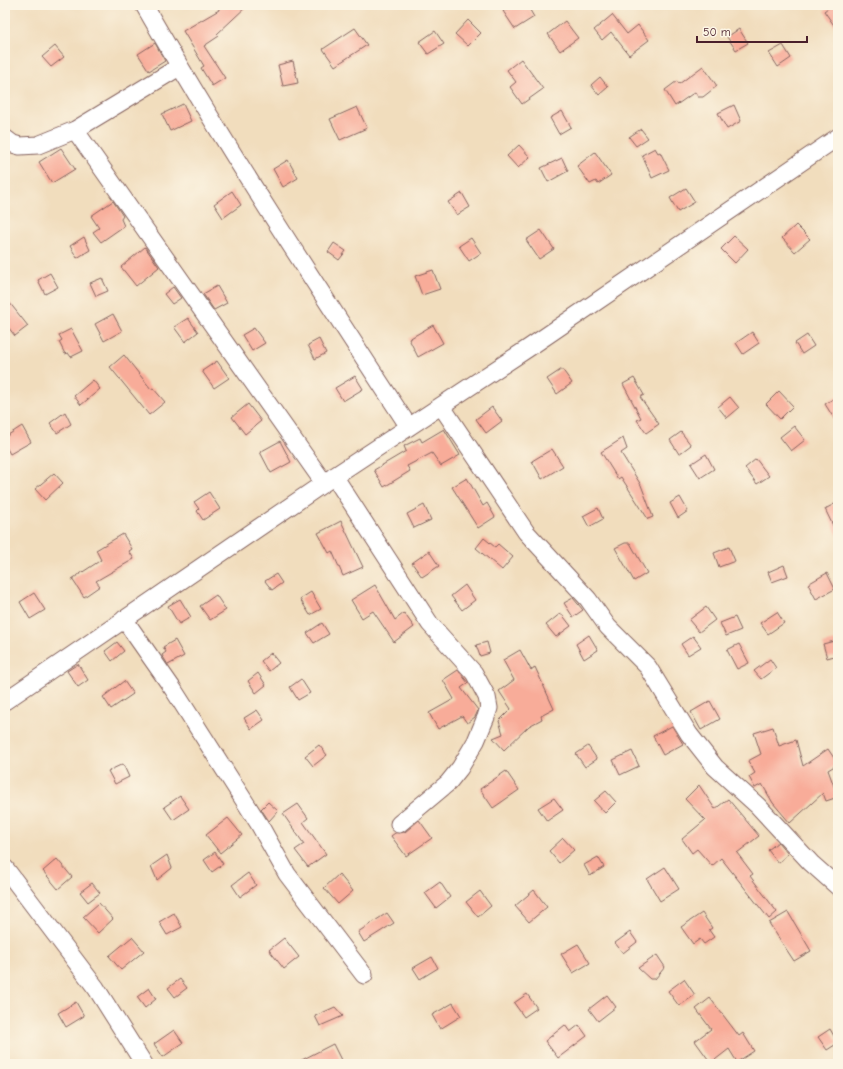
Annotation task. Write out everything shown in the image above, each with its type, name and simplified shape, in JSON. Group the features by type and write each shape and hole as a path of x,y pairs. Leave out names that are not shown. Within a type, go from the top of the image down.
{"street":[{"path":"144,5 262,204 409,427"},
{"path":"5,138 13,144 20,146 38,145 75,130 180,67"},
{"path":"75,130 329,480 430,624 474,673 487,697 489,708 486,717 476,741 460,768 448,783 399,824"},
{"path":"5,701 329,480 442,407 838,137"},
{"path":"442,407 526,532 588,599 608,627 648,667 693,740 715,767 758,806 811,863 838,887"},
{"path":"124,619 174,689 260,824 287,874 364,975"},
{"path":"5,868 96,988 144,1064"}],"building":[{"path":"218,5 248,5 217,34 219,36 204,46 225,78 212,86 201,68 204,66 183,31 219,10"},
{"path":"514,5 527,5 534,17 515,29 503,11"},
{"path":"832,5 835,5 838,9 838,31 824,11"},
{"path":"612,15 627,34 638,25 649,40 629,55 611,32 602,40 594,30"},
{"path":"468,20 481,33 468,46 455,34"},
{"path":"565,21 578,38 560,51 548,34"},
{"path":"355,28 367,45 335,66 323,49"},
{"path":"739,29 748,43 736,50 727,37"},
{"path":"435,31 444,44 428,54 419,42"},
{"path":"155,43 165,61 149,71 138,54"},
{"path":"783,45 791,58 778,67 769,53"},
{"path":"55,46 64,57 51,67 42,57"},
{"path":"521,59 543,89 522,104 510,87 516,82 507,70"},
{"path":"293,61 298,83 283,86 278,65"},
{"path":"703,66 717,86 703,97 698,97 695,92 675,106 665,90 677,81 679,84"},
{"path":"600,77 608,87 599,95 591,85"},
{"path":"183,104 191,121 170,131 162,114"},
{"path":"734,105 741,121 727,129 718,113"},
{"path":"357,107 367,128 340,140 330,119"},
{"path":"562,111 571,127 559,134 550,118"},
{"path":"641,129 648,138 636,146 629,137"},
{"path":"519,145 530,157 518,168 507,156"},
{"path":"61,148 75,169 52,183 39,162"},
{"path":"655,148 658,153 660,152 669,170 652,178 642,155"},
{"path":"595,152 611,175 598,184 596,181 590,184 577,166"},
{"path":"562,158 568,171 548,182 541,168"},
{"path":"288,160 298,178 283,187 273,169"},
{"path":"686,188 695,202 678,212 670,198"},
{"path":"232,191 241,205 223,218 214,204"},
{"path":"462,193 470,207 457,215 448,202"},
{"path":"113,201 123,216 121,219 124,226 101,242 93,232 99,228 91,216"},
{"path":"796,225 810,239 795,252 782,238"},
{"path":"541,230 554,249 539,259 526,240"},
{"path":"734,236 748,249 735,263 721,249"},
{"path":"84,237 90,250 77,258 70,246"},
{"path":"471,238 481,253 469,261 459,246"},
{"path":"334,243 346,251 339,260 328,252"},
{"path":"145,247 159,267 136,286 121,267"},
{"path":"433,270 440,289 422,295 415,276"},
{"path":"50,273 58,287 45,294 38,280"},
{"path":"102,278 108,291 96,296 90,283"},
{"path":"217,286 227,303 214,310 203,294"},
{"path":"173,287 181,298 172,304 164,294"},
{"path":"5,297 28,326 15,336 5,323"},
{"path":"113,314 122,331 104,341 95,324"},
{"path":"188,318 198,332 185,342 174,327"},
{"path":"433,325 443,343 418,357 409,339"},
{"path":"254,328 265,343 252,351 242,335"},
{"path":"71,329 83,351 71,357 68,353 65,354 59,342 62,340 59,335"},
{"path":"752,332 759,343 743,354 736,343"},
{"path":"807,335 814,346 802,354 795,343"},
{"path":"319,339 326,353 315,359 308,345"},
{"path":"124,355 151,389 153,388 165,402 149,415 110,367"},
{"path":"217,361 229,378 214,388 202,371"},
{"path":"562,369 572,383 557,394 547,379"},
{"path":"355,376 363,389 343,401 335,388"},
{"path":"634,378 644,395 640,397 659,424 646,433 637,420 641,418 623,384"},
{"path":"93,380 100,389 81,405 74,396"},
{"path":"779,391 793,406 780,419 766,404"},
{"path":"838,396 838,425 825,404"},
{"path":"730,397 739,408 727,418 718,407"},
{"path":"248,404 261,421 245,434 232,417"},
{"path":"492,407 502,421 486,433 476,419"},
{"path":"65,412 71,424 57,433 50,423"},
{"path":"22,426 31,442 10,454 5,445 5,437"},
{"path":"794,426 805,440 791,451 780,437"},
{"path":"444,429 460,455 441,466 432,453 407,466 410,471 384,487 374,470 406,451 404,446 420,438 422,442"},
{"path":"681,432 691,445 679,454 670,440"},
{"path":"623,438 627,449 621,453 641,485 653,517 648,519 621,477 618,479 601,452"},
{"path":"280,441 291,462 271,473 260,452"},
{"path":"552,449 563,466 542,479 532,461"},
{"path":"706,454 714,469 700,478 691,464"},
{"path":"756,459 769,476 757,484 745,468"},
{"path":"54,473 63,483 45,500 35,489"},
{"path":"467,478 483,506 487,503 495,517 478,528 452,487"},
{"path":"209,492 220,509 203,520 197,511 199,509 194,502"},
{"path":"680,497 688,511 678,518 670,503"},
{"path":"838,502 838,536 825,509"},
{"path":"424,505 431,520 414,528 407,514"},
{"path":"598,508 603,519 589,527 583,516"},
{"path":"341,521 363,567 343,576 332,551 329,553 318,533"},
{"path":"123,534 132,549 129,551 134,559 96,581 100,586 84,597 72,579 101,560 96,550"},
{"path":"484,538 495,547 498,544 513,557 502,570 476,548"},
{"path":"625,543 630,543 647,573 634,581 615,548"},
{"path":"729,547 735,561 719,567 714,553"},
{"path":"429,551 439,566 422,577 412,563"},
{"path":"784,565 788,576 772,582 768,572"},
{"path":"827,573 835,589 816,599 808,584"},
{"path":"276,574 282,583 272,590 265,581"},
{"path":"375,585 395,620 404,613 414,627 394,642 373,611 362,618 351,600"},
{"path":"465,585 475,600 462,610 451,596"},
{"path":"311,592 321,609 310,615 300,599"},
{"path":"34,593 45,610 30,619 20,602"},
{"path":"216,595 226,610 210,620 200,606"},
{"path":"573,598 583,610 573,617 564,603"},
{"path":"180,599 191,617 179,624 168,606"},
{"path":"706,607 715,620 699,632 689,620"},
{"path":"777,612 784,623 768,634 760,623"},
{"path":"561,613 571,626 556,637 546,625"},
{"path":"735,617 741,630 726,636 720,623"},
{"path":"322,623 329,634 314,643 307,633"},
{"path":"589,635 598,650 584,659 576,644"},
{"path":"693,636 701,647 688,655 681,644"},
{"path":"175,640 184,656 168,665 162,655 166,652 163,647"},
{"path":"838,640 838,655 827,658 823,644"},
{"path":"117,642 124,651 112,661 105,651"},
{"path":"487,642 490,653 480,656 476,645"},
{"path":"739,644 749,663 737,669 727,650"},
{"path":"520,650 531,670 535,667 554,709 541,716 542,719 529,726 504,750 493,738 503,734 499,721 511,709 499,691 514,680 503,660"},
{"path":"271,653 279,663 269,671 261,661"},
{"path":"770,659 776,668 761,679 754,671"},
{"path":"78,664 88,680 78,687 67,671"},
{"path":"458,670 468,683 461,688 478,710 477,713 475,717 467,723 462,716 438,729 429,713 454,699 443,680"},
{"path":"258,673 266,685 256,693 248,681"},
{"path":"301,679 310,693 298,700 290,687"},
{"path":"124,681 133,694 111,709 103,697"},
{"path":"710,701 720,719 701,730 691,712"},
{"path":"257,710 264,720 251,729 244,718"},
{"path":"672,726 683,744 663,755 653,736"},
{"path":"773,727 779,746 796,740 803,766 828,749 838,764 828,770 838,797 826,801 823,793 790,823 773,803 762,784 755,788 749,777 755,773 748,761 761,754 754,733"},
{"path":"319,745 327,755 313,766 305,756"},
{"path":"588,746 597,759 585,767 576,754"},
{"path":"632,751 639,766 620,775 613,760"},
{"path":"123,764 129,777 115,784 108,771"},
{"path":"506,771 519,790 493,808 480,789"},
{"path":"699,785 715,809 728,799 759,836 737,853 753,874 750,876 777,912 769,919 721,858 712,866 697,849 692,853 682,839 705,820 685,799"},
{"path":"606,791 616,802 605,813 594,801"},
{"path":"180,796 189,809 173,820 164,807"},
{"path":"554,798 563,810 547,821 538,808"},
{"path":"268,802 278,811 269,821 261,809"},
{"path":"298,804 308,818 303,822 326,854 308,867 295,850 304,844 283,814"},
{"path":"228,818 242,835 220,853 206,835"},
{"path":"419,820 432,838 406,856 391,836 395,833 405,832"},
{"path":"563,838 574,850 559,863 549,851"},
{"path":"778,842 788,854 778,863 768,850"},
{"path":"215,852 223,864 212,872 204,860"},
{"path":"167,855 172,868 157,880 151,866"},
{"path":"598,857 604,867 590,876 584,865"},
{"path":"57,859 72,877 58,889 43,871"},
{"path":"665,867 679,889 660,901 647,879"},
{"path":"248,873 256,885 240,897 232,885"},
{"path":"339,874 353,891 338,904 324,888"},
{"path":"440,882 450,897 436,908 425,893"},
{"path":"92,883 100,893 88,902 80,892"},
{"path":"534,890 547,907 529,922 515,906"},
{"path":"480,891 491,906 478,917 466,902"},
{"path":"99,903 113,919 98,933 83,917"},
{"path":"788,912 811,951 794,961 769,923"},
{"path":"174,913 182,927 167,935 159,922"},
{"path":"387,913 394,923 364,942 358,932"},
{"path":"702,913 712,928 709,930 714,937 704,944 700,939 693,944 681,927"},
{"path":"630,932 637,942 623,953 615,943"},
{"path":"132,937 144,951 121,970 109,956"},
{"path":"284,938 299,957 284,969 269,950"},
{"path":"578,944 590,963 573,973 561,954"},
{"path":"657,955 665,967 655,979 650,979 638,968"},
{"path":"432,957 438,968 420,979 413,968"},
{"path":"180,979 187,988 175,997 168,988"},
{"path":"684,979 695,995 679,1006 668,991"},
{"path":"149,988 156,999 145,1008 137,997"},
{"path":"527,994 537,1008 524,1017 514,1003"},
{"path":"607,995 616,1007 598,1021 589,1009"},
{"path":"710,998 739,1036 743,1033 754,1051 737,1062 729,1049 711,1063 695,1041 711,1029 696,1009"},
{"path":"76,1002 84,1016 66,1027 58,1013"},
{"path":"453,1003 461,1016 440,1029 432,1015"},
{"path":"335,1007 343,1016 320,1026 315,1016"},
{"path":"565,1025 570,1032 579,1025 587,1036 558,1058 545,1041"},
{"path":"830,1029 838,1043 827,1050 818,1037"},
{"path":"174,1030 183,1043 163,1057 154,1044"},
{"path":"333,1044 343,1064 294,1064"}]}
